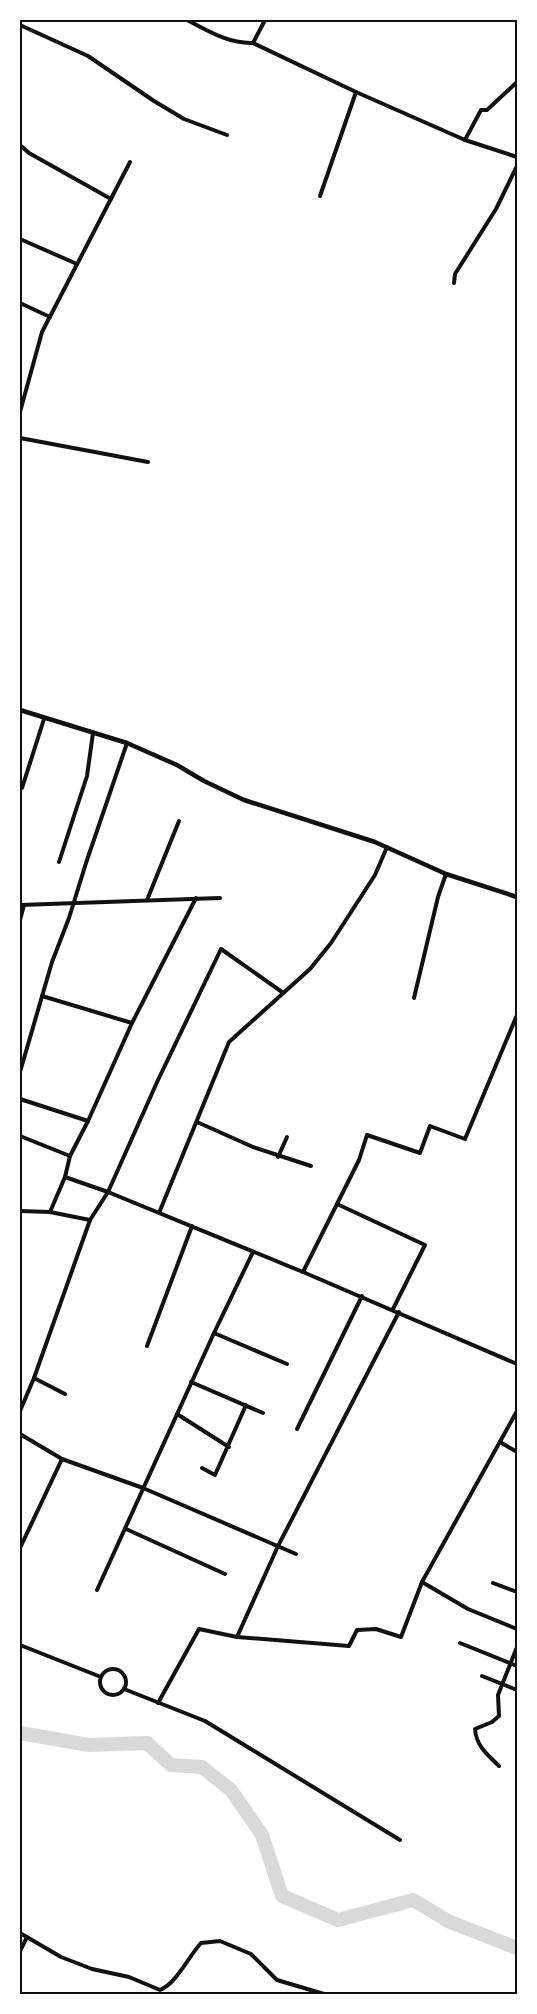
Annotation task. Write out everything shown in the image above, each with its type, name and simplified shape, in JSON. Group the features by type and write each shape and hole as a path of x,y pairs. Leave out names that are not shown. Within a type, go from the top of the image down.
{"street":[{"path":"187,20 221,37 242,43 253,42 356,92 465,140 517,157"},
{"path":"253,42 265,20"},
{"path":"20,25 88,56 184,119 227,135"},
{"path":"465,140 481,110 487,110 517,82"},
{"path":"320,196 356,92"},
{"path":"20,145 29,153 111,199"},
{"path":"20,412 42,332 130,162"},
{"path":"454,283 455,274 496,209 517,166"},
{"path":"20,239 77,264"},
{"path":"20,303 50,317"},
{"path":"20,438 148,462"},
{"path":"20,710 44,719 127,743 177,765 204,781 244,800 387,847 446,874 517,897"},
{"path":"22,788 44,719"},
{"path":"59,862 87,776 93,733"},
{"path":"20,1072 42,996 127,743"},
{"path":"147,900 179,821"},
{"path":"158,1213 229,1042 282,992 310,969 331,943 375,875 387,847"},
{"path":"414,998 438,897 446,874"},
{"path":"50,1212 66,1177 70,1156 88,1121 132,1023 196,898"},
{"path":"20,920 22,905 220,898"},
{"path":"20,1411 34,1378 90,1220 108,1192 158,1080 221,949 282,992"},
{"path":"42,996 132,1023"},
{"path":"303,1272 359,1160 367,1135 420,1153 430,1126 465,1139 517,1015"},
{"path":"20,1099 88,1121"},
{"path":"197,1122 278,1156 310,1166"},
{"path":"20,1136 70,1156"},
{"path":"278,1156 287,1137"},
{"path":"66,1177 108,1192 362,1296 517,1364"},
{"path":"337,1204 425,1245 392,1309"},
{"path":"20,1211 50,1212 90,1220"},
{"path":"147,1346 192,1226"},
{"path":"97,1590 191,1382 253,1252"},
{"path":"297,1429 362,1296"},
{"path":"237,1637 278,1546 399,1312"},
{"path":"214,1333 287,1364"},
{"path":"34,1378 65,1394"},
{"path":"191,1382 263,1413"},
{"path":"202,1468 215,1475 246,1405"},
{"path":"158,1703 199,1629 237,1637 349,1646 357,1630 376,1629 401,1637 422,1582 517,1412"},
{"path":"177,1414 229,1447"},
{"path":"20,1434 62,1459 144,1488 296,1554"},
{"path":"500,1442 517,1452"},
{"path":"20,1548 62,1459"},
{"path":"126,1529 225,1574"},
{"path":"422,1582 468,1609 517,1629"},
{"path":"493,1583 517,1592"},
{"path":"460,1643 517,1666"},
{"path":"20,1644 101,1677"},
{"path":"499,1766 481,1748 475,1738 474,1729 492,1722 499,1716 498,1695 517,1647"},
{"path":"110,1670 119,1671 124,1677 124,1689 117,1694 108,1694 102,1689 101,1677 110,1670"},
{"path":"482,1676 517,1690"},
{"path":"124,1689 205,1721 400,1840"},
{"path":"20,1934 61,1957 84,1966 129,1977 160,1992 179,1973 202,1943 220,1941 250,1954 277,1980 324,1994"},
{"path":"20,1951 27,1938"},
{"path":"339,1994 352,1994"}],"waterway":[{"path":"20,1733 89,1745 147,1743 171,1765 202,1767 231,1790 262,1835 282,1896 338,1920 413,1900 450,1922 517,1948"}]}
